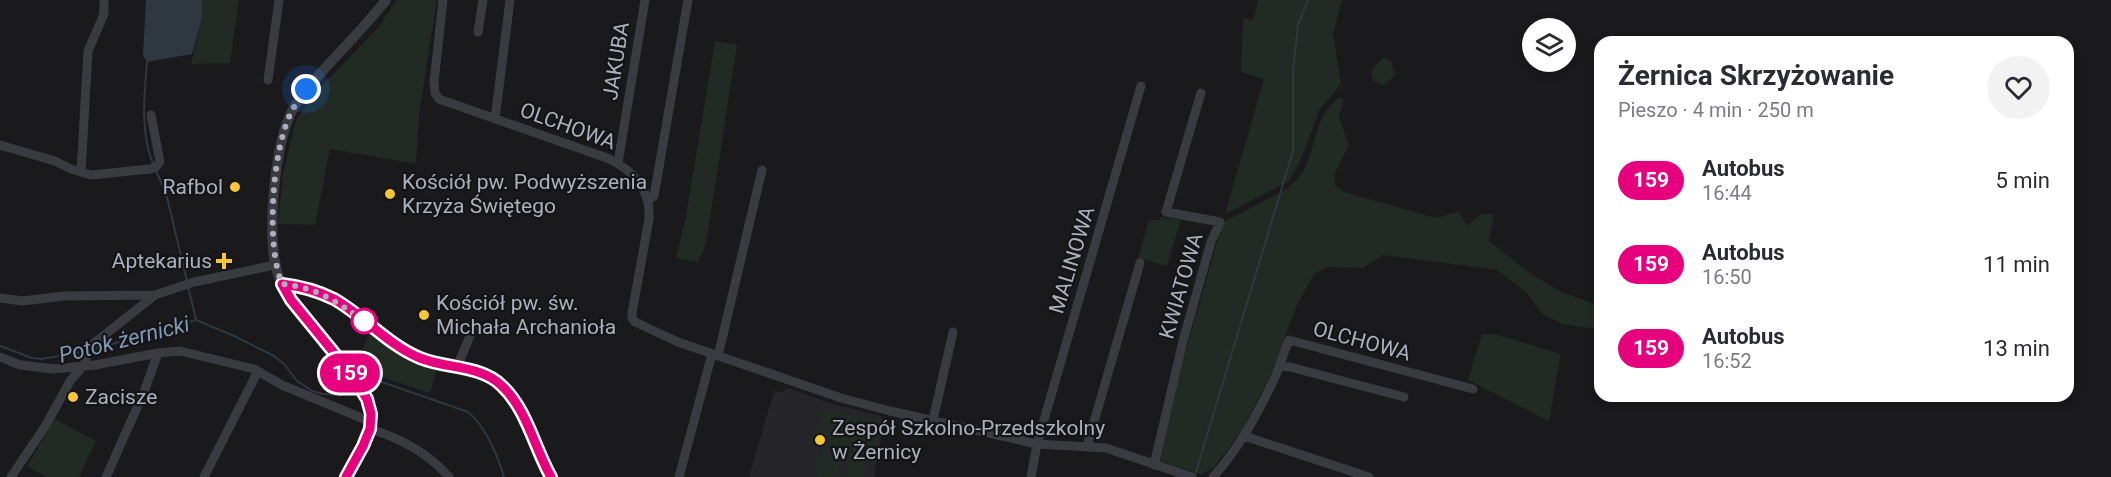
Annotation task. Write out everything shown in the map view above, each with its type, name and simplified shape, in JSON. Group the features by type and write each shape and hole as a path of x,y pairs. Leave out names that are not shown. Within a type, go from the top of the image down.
{"street":[{"path":"81,172 88,51 104,14 104,0"},
{"path":"268,80 279,0"},
{"path":"346,477 363,446 370,425 370,406 356,381 297,308 282,284 275,265 273,223 277,171 281,143 289,116 306,89 386,0"},
{"name":"OLCHOWA","path":"443,0 435,75 437,97 442,101 601,155 618,163 634,175 648,200"},
{"path":"478,32 483,0"},
{"name":"OLCHOWA","path":"495,119 510,0"},
{"name":"JAKUBA","path":"618,163 645,0"},
{"path":"688,0 654,196 648,200 648,226 632,318 666,337 841,398 1037,444 1087,446 1114,450 1154,465 1167,473 1191,477"},
{"name":"MALINOWA","path":"1031,477 1037,444 1141,86"},
{"name":"KWIATOWA","path":"1154,465 1196,297 1211,242 1220,222 1167,212 1201,93"},
{"path":"0,145 55,161 91,175 153,168 160,162 151,115"},
{"path":"679,477 715,355 762,170"},
{"path":"1087,446 1140,263"},
{"path":"0,298 22,301 64,296 155,295 194,282 275,265"},
{"path":"282,284 331,298 406,351 428,361 491,377 509,393 523,415 551,477"},
{"path":"11,477 46,425 70,381 83,366 93,344 155,295"},
{"path":"457,368 473,328"},
{"path":"933,420 953,332"},
{"name":"OLCHOWA","path":"1213,477 1232,455 1244,436 1279,366 1289,340 1473,389"},
{"path":"0,357 20,365 54,369 158,352 180,351 202,355 258,371 282,385 370,425 418,450 435,462 449,477"},
{"path":"106,477 148,382 158,352"},
{"path":"1279,366 1404,397"},
{"path":"204,477 258,371"},
{"path":"1244,436 1369,477"}],"shaded area":[{"path":"146,0 202,0 202,18 192,54 147,62 143,56"},
{"path":"202,0 239,0 230,63 191,64 202,18"},
{"path":"397,0 437,0 419,114 416,164 330,149 315,225 278,224 283,174 296,120 314,94 377,29"},
{"path":"1258,0 1342,0 1333,34 1341,84 1320,109 1299,164 1289,181 1225,214 1264,79 1241,72 1243,18 1253,20"},
{"path":"715,41 737,45 706,244 698,262 676,258 685,222"},
{"path":"1383,58 1391,61 1395,75 1384,85 1373,81 1371,70"},
{"path":"1340,97 1344,101 1339,116 1349,145 1335,173 1335,185 1344,192 1436,218 1459,211 1467,226 1481,214 1494,214 1489,241 1534,276 1562,292 1594,304 1594,329 1562,324 1542,314 1526,292 1497,270 1383,255 1363,268 1328,267 1314,274 1296,307 1271,374 1242,430 1214,467 1201,474 1158,461 1185,353 1223,222 1285,190 1296,180 1307,163 1320,122 1331,104"},
{"path":"1160,217 1181,220 1167,266 1138,258 1149,220 1159,220"},
{"path":"370,332 402,355 437,369 430,393 378,376 362,381 354,369"},
{"path":"1482,334 1495,334 1561,354 1549,421 1468,380"},
{"name":"Zespół Szkolno-Przedszkolny w Żernicy","path":"788,388 833,404 881,416 884,422 874,477 749,477 774,391 781,393"},
{"path":"823,409 882,421 875,456 816,445"},
{"path":"55,419 96,441 79,477 47,477 27,466"},
{"path":"822,448 842,452 837,477 817,477"},
{"path":"850,454 869,457 865,477 845,477"}],"waterway":[{"path":"1195,475 1293,151 1293,72 1298,24 1308,0"},
{"path":"147,62 145,128 154,166"},
{"path":"156,171 166,193 187,281"},
{"path":"188,287 196,319"},
{"name":"Potok żernicki","path":"95,349 196,320 274,356 284,364 297,381 312,391 342,395 358,387"},
{"name":"Potok żernicki","path":"0,346 32,358 42,359 87,351"},
{"name":"Potok żernicki","path":"363,384 369,381 379,381 468,412 486,434 504,477"}],"bus line":[{"name":"159","path":"346,477 370,429 371,414 367,399 352,375 291,300 282,284 299,287 336,300 411,354 434,363 475,371 495,380 509,393 518,406 551,477"}],"place":[{"name":"Rafbol","path":"235,187"},
{"name":"Kościół pw. Podwyższenia Krzyża Świętego","path":"390,194"},
{"name":"Aptekarius","path":"224,261"},
{"name":"Kościół pw. św. Michała Archanioła","path":"424,315"},
{"name":"Zacisze","path":"73,397"},
{"name":"Zespół Szkolno-Przedszkolny w Żernicy","path":"820,440"}],"route":[{"path":"306,89 289,116 279,157 273,223 275,265 282,284 331,298 366,323 364,321"}]}
